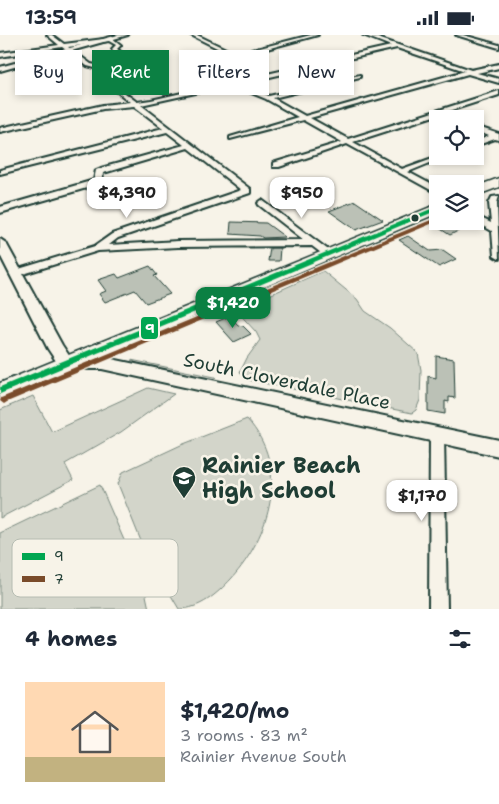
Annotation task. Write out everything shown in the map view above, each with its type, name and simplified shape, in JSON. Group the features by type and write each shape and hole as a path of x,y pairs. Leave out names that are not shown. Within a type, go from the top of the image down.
{"main road":[{"path":"484,189 499,183"},
{"path":"0,391 429,212"}],"street":[{"path":"49,35 70,50 125,35"},
{"path":"259,50 316,35"},
{"path":"368,35 499,81"},
{"path":"458,35 499,47"},
{"path":"195,36 224,50"},
{"path":"195,36 206,36"},
{"path":"0,55 110,39 119,45 115,50"},
{"path":"269,75 397,46"},
{"path":"0,69 15,65"},
{"path":"232,138 499,66"},
{"path":"268,98 358,77"},
{"path":"276,165 499,93"},
{"path":"98,249 115,236 247,191 124,95"},
{"path":"0,130 103,107 136,104 179,95"},
{"path":"261,95 429,188"},
{"path":"0,172 168,129"},
{"path":"484,132 498,137"},
{"path":"484,141 498,137"},
{"path":"0,210 96,182 99,172 104,169 189,146"},
{"path":"401,172 429,161"},
{"path":"497,199 493,203 499,256"},
{"path":"262,203 328,254"},
{"path":"484,223 495,229"},
{"path":"0,243 56,349 66,363"},
{"path":"16,273 74,254 98,249 178,244 314,243"},
{"name":"South Cloverdale Place","path":"66,363 102,363 499,447"},
{"path":"438,434 438,609"}],"shaded area":[{"path":"323,271 357,299 365,311 390,328 418,353 421,370 420,400 416,410 412,413 248,380 240,372 260,340 256,332 236,310"},
{"path":"131,360 216,377 212,380 141,365"},
{"path":"148,388 174,394 121,432 65,464 73,480 0,518 0,410 33,396 52,432"},
{"path":"247,419 261,438 269,459 272,480 265,522 245,562 226,585 208,600 194,606 179,609 172,597 178,597 178,539 140,539 118,484 123,472 181,445"},
{"path":"100,485 124,539 12,539 12,597 146,597 149,609 0,609 0,533"}],"building":[{"path":"355,201 383,220 356,230 329,211"},
{"path":"231,222 266,223 285,237 263,238 260,236 230,234"},
{"path":"442,230 460,230 450,235"},
{"path":"408,236 430,251 443,250 456,259 439,267 399,240"},
{"path":"270,248 280,248 279,261 268,261"},
{"path":"150,266 157,275 154,276 170,294 146,303 135,290 105,302 99,294 106,291 98,280 116,274 119,278"},
{"path":"230,316 238,325 243,326 251,334 234,342 216,322"},
{"path":"436,356 454,359 455,398 449,397 449,402 445,401 445,414 428,411 428,376 436,378"}],"transit line":[{"name":"9","path":"0,391 429,212"},
{"name":"7","path":"4,400 429,223"}],"place":[{"name":"Rainier Beach High School","path":"184,499"}]}
